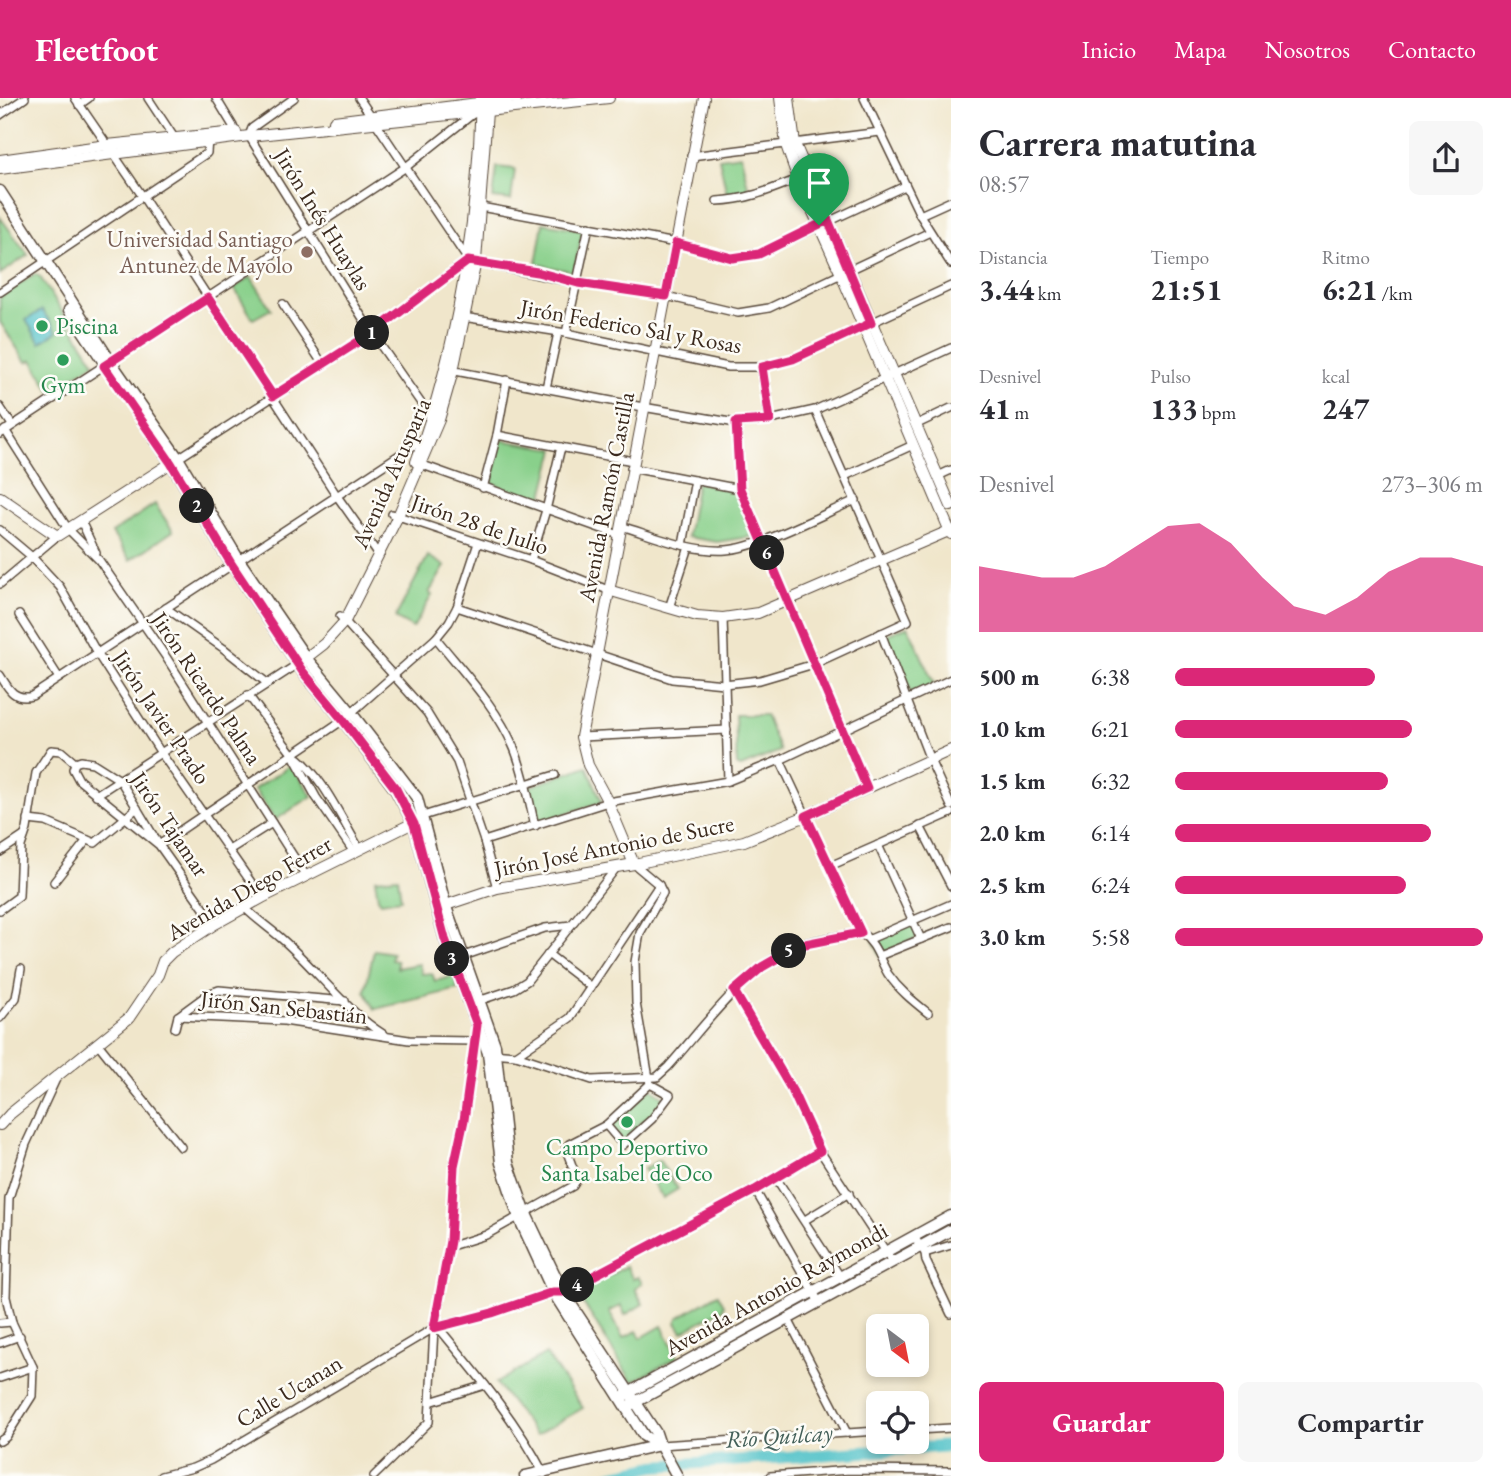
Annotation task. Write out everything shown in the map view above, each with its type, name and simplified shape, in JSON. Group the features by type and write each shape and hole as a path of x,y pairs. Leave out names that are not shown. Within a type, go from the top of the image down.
{"main road":[{"path":"0,160 373,120 518,98"},
{"path":"483,105 610,98"},
{"name":"Avenida Ramón Castilla","path":"634,864 608,802 588,765 581,737 704,98"},
{"path":"780,98 798,179 823,223"},
{"path":"789,98 791,145 889,376 913,445 950,532"},
{"name":"Avenida Atusparia","path":"302,661 324,644 342,619 419,464 435,419 472,261 483,105"},
{"path":"0,169 175,139 208,138"},
{"path":"0,191 108,364 175,461 236,562 302,661 347,716 419,820 441,907 492,1054 502,1142 501,1163 558,1292 628,1400 644,1436 662,1449 677,1476"},
{"path":"0,205 43,263"},
{"path":"889,376 915,425 951,506"},
{"path":"0,496 57,536 175,461"},
{"name":"Jirón 28 de Julio","path":"608,590 697,616 723,618 758,613 950,532"},
{"name":"Jirón José Antonio de Sucre","path":"441,907 496,888 740,842 806,816 951,750"},
{"name":"Avenida Diego Ferrer","path":"0,1125 129,1018 158,975 163,961 172,952 262,898 419,820"},
{"name":"Avenida Antonio Raymondi","path":"920,1245 951,1216"},
{"name":"Avenida Antonio Raymondi","path":"628,1400 788,1319 841,1278 951,1230"},
{"name":"Avenida Antonio Raymondi","path":"628,1400 889,1256"},
{"path":"525,1476 662,1449"}],"street":[{"path":"0,115 25,98"},
{"path":"89,98 77,101 376,551"},
{"path":"148,98 175,139"},
{"path":"216,98 234,135"},
{"path":"249,133 293,98"},
{"path":"359,98 472,261 578,283 666,296 738,313 769,308 930,232"},
{"path":"864,98 920,215 951,264"},
{"path":"6,430 406,167 483,105"},
{"path":"691,156 880,132"},
{"name":"Jirón Inés Huaylas","path":"249,133 372,333 435,419"},
{"path":"0,292 207,153 208,138"},
{"path":"717,201 739,201 755,197 798,179"},
{"path":"477,206 676,243 732,258 759,254 905,186"},
{"path":"920,215 951,201"},
{"path":"546,388 578,283 589,226"},
{"path":"175,461 372,333 472,261"},
{"name":"Jirón Federico Sal y Rosas","path":"460,316 562,333 728,367 762,367 793,359 951,286"},
{"path":"283,304 322,363"},
{"path":"448,370 736,422 770,420 816,410 951,348"},
{"path":"762,367 770,420"},
{"path":"483,488 497,435 507,380"},
{"name":"Jirón Ricardo Palma","path":"0,407 6,430 68,529 99,560 208,722 306,876"},
{"path":"915,425 951,408"},
{"path":"457,607 672,679 724,684 760,680 814,664 908,621 816,410"},
{"path":"736,422 740,489 867,788"},
{"path":"497,435 561,447 740,489"},
{"path":"0,675 14,695 23,698 32,696 337,496 428,440"},
{"path":"845,476 913,445"},
{"path":"531,560 561,447"},
{"path":"419,464 546,510 686,546 725,550 762,540 856,499"},
{"path":"939,476 951,470"},
{"path":"669,608 686,546 695,480"},
{"name":"Jirón 28 de Julio","path":"395,515 531,560 608,590"},
{"path":"81,521 99,560"},
{"name":"Jirón Javier Prado","path":"0,530 32,557 61,587 97,653 161,753 262,898"},
{"path":"0,584 57,536"},
{"path":"78,762 75,775 159,845 347,716 436,638 457,607 478,543"},
{"path":"166,608 267,683"},
{"path":"19,615 59,678"},
{"path":"723,618 728,780"},
{"path":"342,619 427,713 457,762 484,841 496,888"},
{"path":"881,633 930,760 951,806"},
{"path":"436,638 497,716 514,748 526,784 535,826"},
{"path":"96,795 302,661"},
{"path":"484,841 608,802 728,780 780,760 951,679"},
{"path":"248,695 293,755 301,760 325,791 356,850"},
{"path":"581,737 727,730"},
{"name":"Jirón Tajamar","path":"28,820 36,774 46,753 56,749 78,762 93,763 120,780 159,845 215,924"},
{"path":"780,760 861,933 870,939 900,990 928,1013"},
{"path":"419,820 471,800 555,775"},
{"path":"54,882 91,842 112,830 123,817 137,808"},
{"path":"830,866 951,813"},
{"path":"0,910 19,896 19,861 28,820 46,822 91,842"},
{"path":"229,850 272,823"},
{"path":"920,826 951,886"},
{"path":"0,852 25,836"},
{"path":"878,845 921,939"},
{"name":"Avenida Ramón Castilla","path":"634,864 659,886"},
{"path":"474,1002 521,985 617,867"},
{"path":"516,1055 570,1018 659,886 663,893 640,933 635,962 636,1003 650,1081"},
{"path":"870,939 951,904"},
{"path":"245,908 284,940 373,1028 387,1037"},
{"path":"457,958 545,928 571,925"},
{"path":"879,956 951,927"},
{"path":"448,1248 523,1216 576,1183 578,1179 566,1148 573,1141 606,1125 668,1067 734,991 762,967 800,945 861,933"},
{"path":"548,954 591,987"},
{"path":"0,1018 16,998 21,969"},
{"path":"175,1028 178,1016 208,994 219,990 345,1001"},
{"path":"734,991 793,1092 820,1151 889,1256"},
{"name":"Jirón San Sebastián","path":"178,1016 284,1021 409,1040 473,1041"},
{"path":"374,1476 429,1422 436,1328 448,1248 454,1166 464,1120 473,1041 481,1021"},
{"path":"99,1045 181,1147"},
{"path":"492,1054 516,1055 592,1080 650,1081 670,1095 652,1119 623,1145 606,1125"},
{"path":"0,1441 6,1437 32,1396 33,1367 12,1322 6,1297 9,1198 26,1144 56,1078"},
{"name":"Calle Ucanan","path":"161,1476 193,1468 211,1460 436,1328 558,1292 755,1190 820,1151"},
{"path":"776,1178 841,1278"},
{"path":"755,1190 816,1297"},
{"path":"805,1220 849,1194"},
{"path":"951,1245 920,1245 951,1314"},
{"path":"788,1319 847,1433"},
{"path":"0,1323 12,1322"},
{"path":"436,1328 485,1385 532,1451 544,1474"},
{"path":"0,1343 20,1336"},
{"path":"0,1378 33,1367"},
{"path":"430,1402 485,1385"},
{"path":"929,1429 951,1428"},
{"path":"662,1449 866,1432"},
{"path":"770,1476 850,1470 951,1471"}],"green space":[{"path":"741,155 750,196 728,199 719,158"},
{"path":"497,167 515,169 511,200 493,198"},
{"path":"0,217 28,255 0,274"},
{"path":"543,223 583,230 574,272 536,264"},
{"path":"35,274 40,277 95,363 50,390 32,360 26,362 0,322 0,297"},
{"path":"251,277 271,309 253,319 234,288"},
{"path":"500,440 555,449 542,500 539,502 492,483"},
{"path":"697,482 737,491 755,536 717,542 687,537"},
{"path":"155,504 173,531 130,560 112,533"},
{"path":"428,556 445,566 413,628 395,618"},
{"path":"908,626 934,684 911,693 886,635"},
{"path":"735,715 765,715 780,751 741,767 737,766"},
{"path":"291,765 312,796 275,820 254,789"},
{"path":"587,766 602,802 542,821 538,817 529,787"},
{"path":"398,877 401,899 381,902 375,879"},
{"path":"912,924 919,937 880,955 873,940"},
{"path":"374,950 392,953 391,960 397,961 397,968 419,964 422,974 432,973 435,981 455,976 458,989 375,1009 365,991"},
{"path":"651,1088 665,1098 646,1122 644,1120 623,1141 609,1126"},
{"path":"659,1160 678,1189 663,1198 644,1169"},
{"path":"626,1266 633,1279 638,1277 642,1283 635,1289 643,1304 625,1315 621,1306 609,1311 623,1338 637,1331 641,1338 662,1326 678,1357 634,1381 577,1293"},
{"path":"718,1294 724,1305 723,1309 682,1332 676,1323 678,1318"},
{"path":"546,1354 583,1408 536,1435 496,1383"}],"water":[{"path":"42,310 57,332 40,343 26,320"}],"waterway":[{"name":"Río Quilcay","path":"610,1476 655,1466 951,1446"}],"place":[{"name":"Universidad Santiago Antunez de Mayolo","path":"307,252"},
{"name":"Piscina","path":"42,326"},
{"name":"Gym","path":"63,360"},
{"name":"Campo Deportivo Santa Isabel de Oco","path":"627,1122"}],"route":[{"path":"828,220 871,323 793,359 762,367 770,420 736,422 740,489 867,788 806,816 861,933 800,945 762,967 734,991 793,1092 820,1151 755,1190 563,1292 553,1292 492,1313 434,1328 450,1241 454,1166 464,1120 477,1025 445,939 414,824 396,789 303,672 232,565 171,463 104,366 208,298 273,396 372,333 468,261 537,272 578,283 666,296 676,243 732,258 759,254 819,225 828,220"}]}
